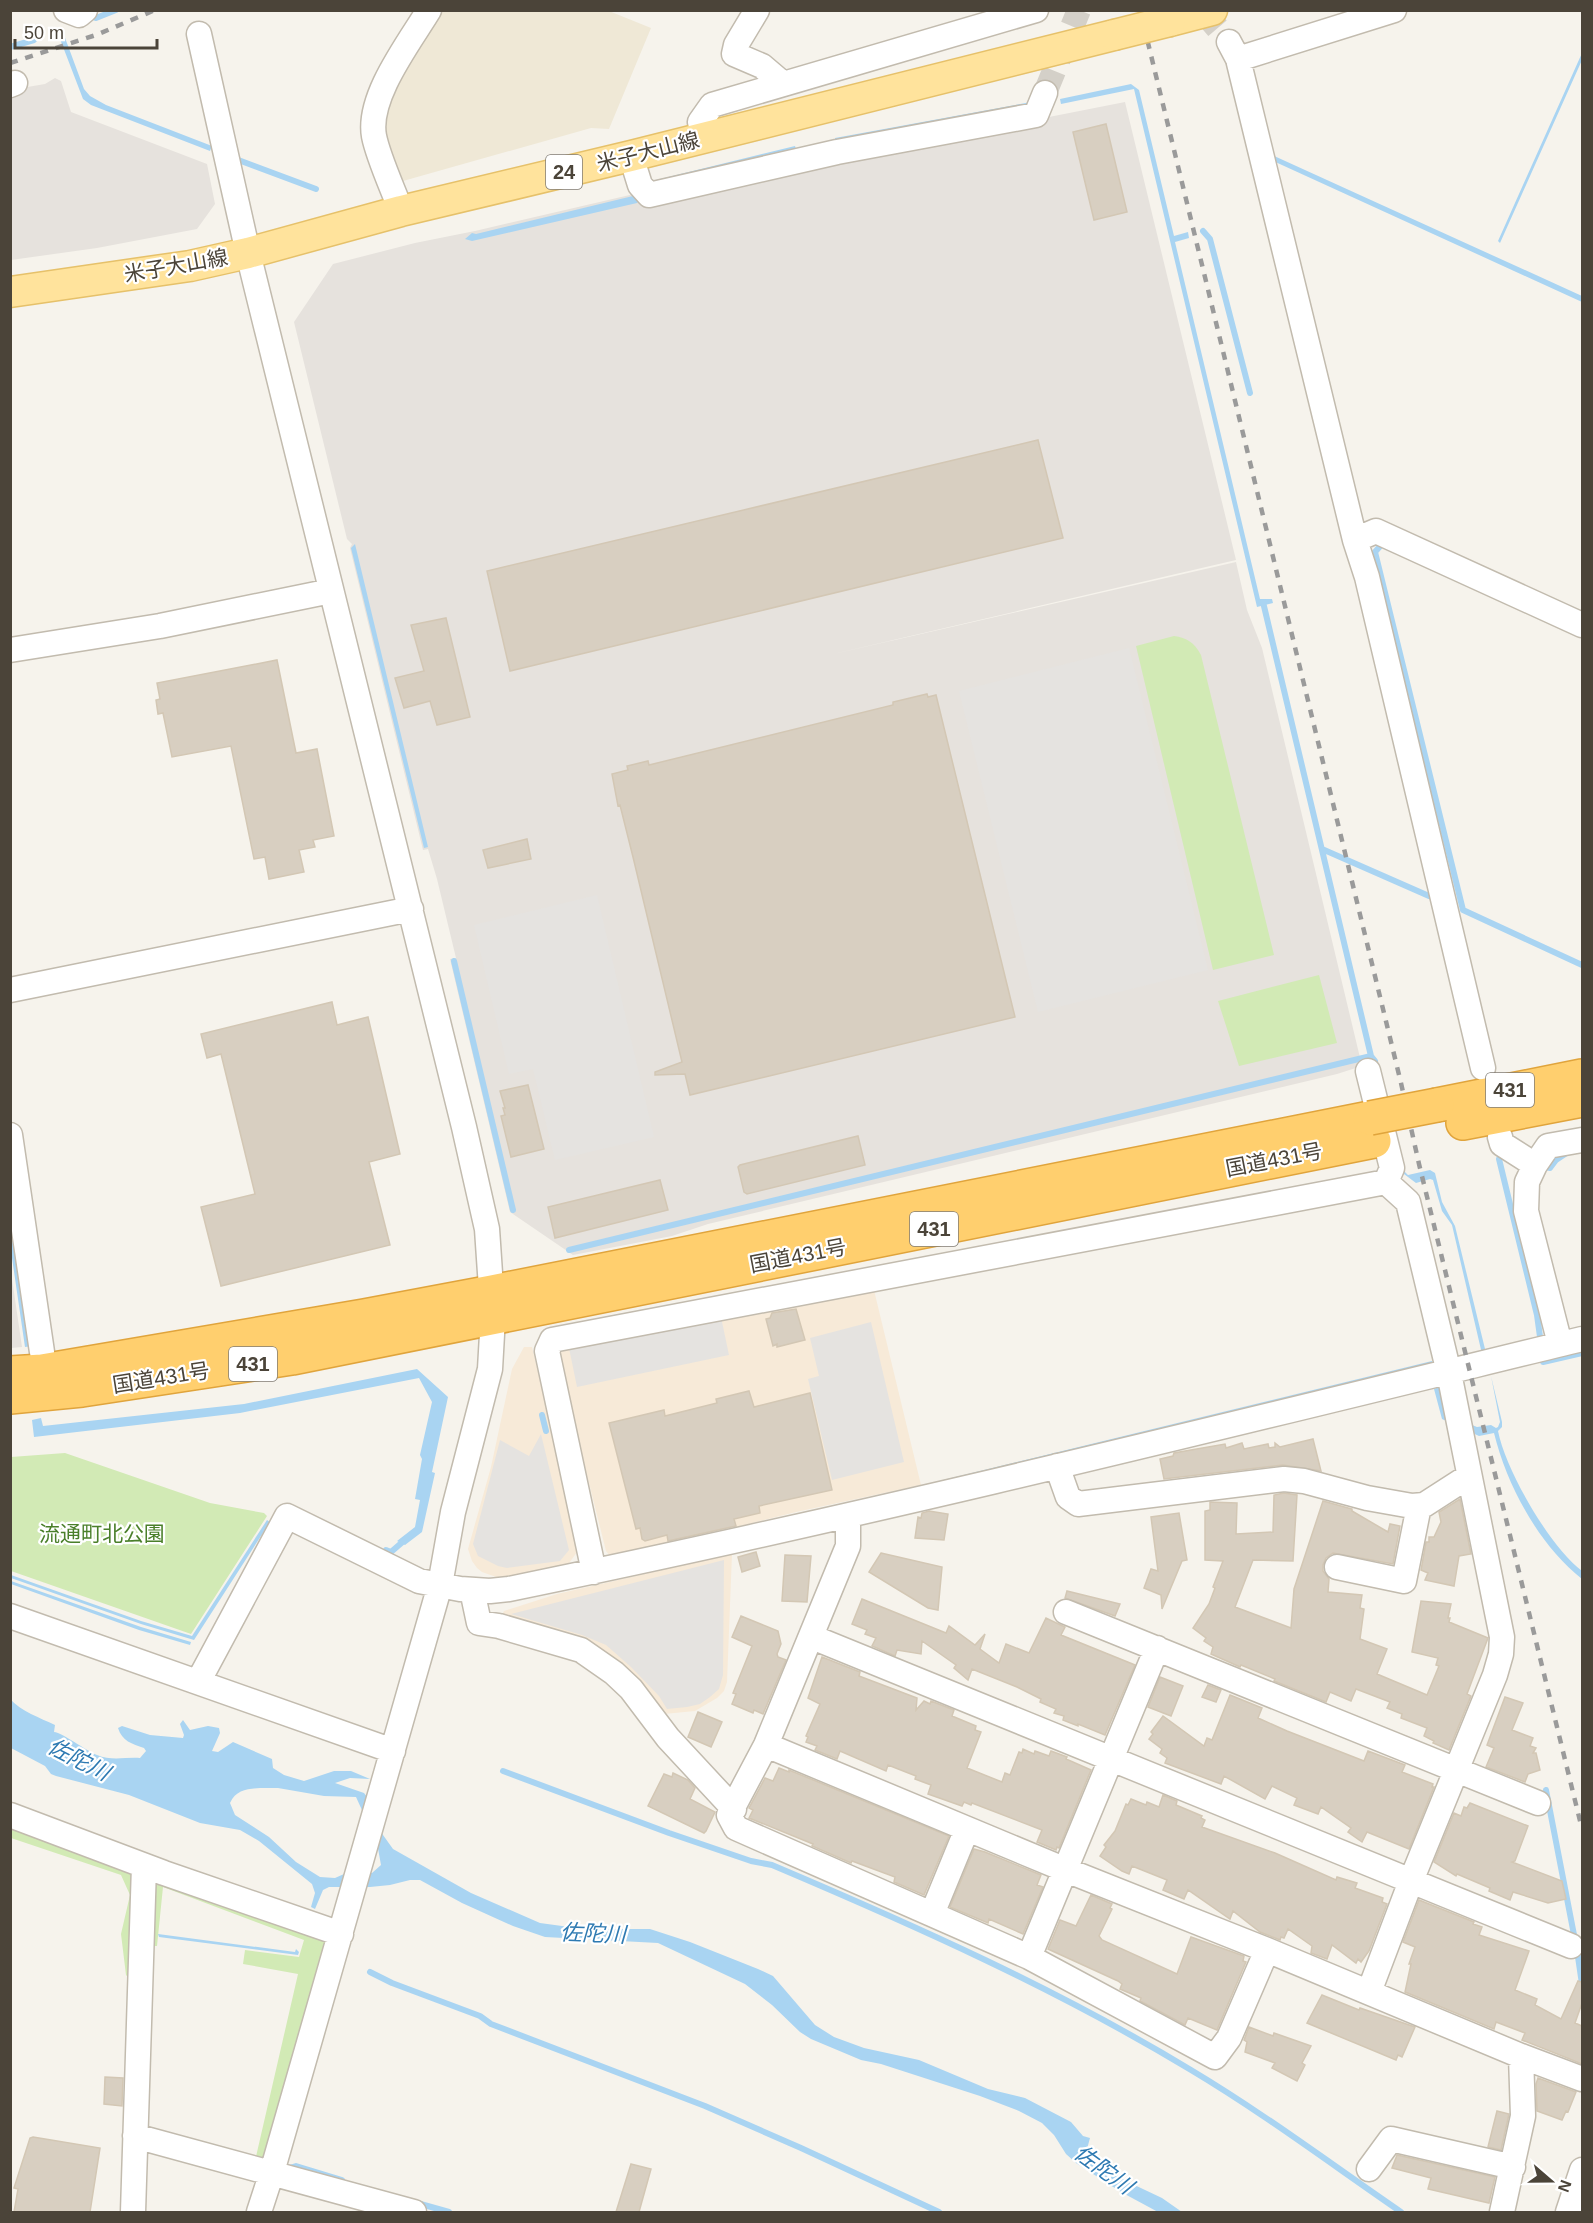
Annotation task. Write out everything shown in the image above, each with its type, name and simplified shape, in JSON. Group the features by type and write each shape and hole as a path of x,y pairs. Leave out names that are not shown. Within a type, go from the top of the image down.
{"highway":[{"name":"国道431号","path":"10,1397 82,1390 292,1358 493,1304 1437,1116 1582,1076"},
{"name":"国道431号","path":"1437,1116 1582,1100"},
{"name":"国道431号","path":"10,1373 42,1371 364,1316 493,1304"}],"main road":[{"name":"米子大山線","path":"10,292 190,266 248,253 401,211 705,138 1212,10"}],"street":[{"path":"66,10 79,15 85,10"},
{"path":"401,211 374,136 374,111 386,84 429,10"},
{"path":"757,10 736,45 734,54 762,66 783,83"},
{"path":"705,138 700,122 712,105 1036,10"},
{"path":"1394,10 1233,51 1355,540 1367,577 1483,1068"},
{"path":"199,34 248,253 411,909 487,1229 493,1304 490,1369 453,1512 440,1585 259,2212"},
{"path":"631,156 645,190 1036,115 1045,93"},
{"path":"1355,540 1376,531 1582,625"},
{"path":"10,650 160,626 331,591"},
{"path":"10,990 411,909"},
{"path":"1368,1071 1392,1168 1386,1182"},
{"path":"10,1135 42,1352"},
{"path":"1500,1137 1502,1144 1534,1165"},
{"path":"198,1682 287,1516 419,1581 490,1592 594,1572 848,1516 1449,1373 1571,1341 1526,1211 1527,1182 1534,1165 1548,1146 1582,1140"},
{"path":"1369,1992 1502,1654 1502,1637 1449,1373 1408,1202 1386,1182"},
{"path":"594,1572 547,1351 552,1340 1386,1182"},
{"path":"1057,1466 1068,1497 1078,1504 1284,1479 1304,1481 1367,1498 1419,1506 1469,1476"},
{"path":"1337,1567 1404,1581 1419,1506"},
{"path":"848,1516 848,1546 812,1637 766,1745 729,1815 736,1828 1029,1957 1215,2057 1229,2038 1267,1950"},
{"path":"472,1590 479,1623 499,1626 581,1650 614,1673 631,1689 668,1738 734,1809"},
{"path":"1066,1612 1538,1803"},
{"path":"10,1616 198,1682 391,1757"},
{"path":"812,1637 1571,1946"},
{"path":"1029,1957 1157,1648"},
{"path":"766,1745 1066,1870 1582,2079"},
{"path":"10,1815 144,1866 342,1928"},
{"path":"933,1914 967,1829"},
{"path":"133,2212 144,1866"},
{"path":"1502,2212 1523,2116 1521,2056"},
{"path":"135,2136 414,2212"},
{"path":"1369,2169 1391,2139 1513,2167"},
{"path":"1568,2212 1582,2170"}],"shaded area":[{"path":"439,11 609,11 651,28 609,129 591,128 403,181 397,177 383,124 388,103"},
{"path":"55,78 61,81 71,112 207,164 215,204 197,229 97,248 11,260 10,90 45,84"},
{"path":"1125,102 1236,560 829,655 1236,562 1247,610 1262,648 1362,1066 1337,1074 708,1224 672,1236 573,1255 510,1212 450,959 456,958 437,879 428,849 423,850 350,548 352,544 347,539 294,322 333,264 415,243 634,194 639,203 785,169"},
{"path":"1129,648 1208,970 1038,1012 959,691"},
{"path":"597,895 654,1137 555,1160 533,1069 509,1074 474,925"},
{"path":"10,1265 22,1347 11,1348 10,1348"},
{"path":"873,1286 921,1485 796,1512 622,1556 610,1556 606,1551 557,1355 562,1345"},
{"path":"721,1317 729,1355 577,1387 569,1348"},
{"path":"871,1322 904,1462 832,1480 808,1379 819,1376 810,1338"},
{"path":"524,1347 532,1347 580,1548 564,1570 499,1578 477,1568 468,1549 491,1467 512,1369"},
{"path":"541,1434 569,1550 560,1561 507,1568 498,1566 478,1556 473,1544 500,1440 529,1456"},
{"path":"732,1554 727,1682 724,1691 717,1698 695,1711 664,1714 657,1706 501,1617 504,1611 557,1594"},
{"path":"724,1560 723,1675 719,1689 700,1704 667,1709 659,1696 606,1645 582,1635 511,1614"}],"green space":[{"path":"1174,636 1190,641 1201,655 1274,955 1213,970 1136,646"},
{"path":"1319,975 1337,1043 1239,1066 1218,1001"},
{"name":"流通町北公園","path":"65,1453 210,1503 264,1513 267,1516 191,1634 11,1571 11,1457"},
{"path":"10,1819 134,1865 135,1985 126,1975 121,1934 130,1895 121,1875 11,1838"},
{"path":"153,1877 328,1939 265,2158 255,2161 298,1974 243,1964 245,1950 299,1957 304,1940 163,1887 157,1946 143,1946"}],"water":[{"path":"64,35 84,89 90,96 106,105 212,146 210,151 91,105 83,99 60,39"},
{"path":"1582,53 1582,60 1500,243 1498,241"},
{"path":"1131,84 1139,90 1174,236 1188,232 1189,238 1175,242 1260,599 1272,599 1273,603 1257,607 1134,89 1061,104 1060,99"},
{"path":"1031,102 1031,109 835,145 835,138"},
{"path":"795,146 797,152 653,187 637,203 472,241 465,239 472,233 476,234 633,196 648,182"},
{"path":"1272,155 1582,296 1582,302 1271,160"},
{"path":"355,544 428,847 424,848 351,548"},
{"path":"1368,1054 1376,1058 1403,1170 1408,1175 1430,1170 1435,1173 1442,1202 1455,1226 1486,1353 1482,1354 1452,1225 1442,1211 1433,1180 1416,1183 1400,1171 1373,1059"},
{"path":"10,1194 33,1346 25,1347 11,1251"},
{"path":"1432,1361 1434,1366 932,1488 931,1483"},
{"path":"417,1369 448,1397 422,1532 405,1545 397,1541 415,1527 420,1500 415,1499 422,1459 420,1455 432,1402 419,1378 240,1413 34,1437 32,1420 41,1418 43,1426 244,1404"},
{"path":"1491,1376 1502,1422 1502,1427 1498,1431 1510,1466 1543,1527 1556,1545 1582,1571 1582,1579 1552,1549 1527,1513 1507,1473 1494,1433 1479,1436 1442,1419 1434,1389 1439,1387 1447,1415 1477,1427 1491,1425 1498,1427 1500,1422"},
{"path":"267,1520 270,1522 194,1640 141,1624 11,1578 11,1575 141,1621 192,1636"},
{"path":"11,1581 141,1627 191,1642 190,1645 139,1630 11,1584"},
{"name":"佐陀川","path":"10,1699 25,1711 55,1725 54,1732 102,1757 140,1758 146,1751 125,1739 118,1728 122,1726 150,1735 183,1738 180,1724 183,1720 190,1730 208,1726 219,1728 220,1733 212,1751 218,1752 233,1742 272,1759 273,1768 284,1775 304,1781 334,1771 351,1771 370,1779 350,1778 335,1783 364,1793 374,1806 383,1835 393,1849 471,1893 540,1923 584,1929 650,1929 758,1969 773,1976 815,2025 834,2037 864,2048 919,2060 988,2089 1025,2098 1071,2122 1083,2136 1090,2138 1087,2149 1090,2155 1126,2181 1162,2198 1182,2212 1158,2212 1121,2192 1076,2163 1042,2123 1019,2111 881,2064 861,2060 811,2039 745,1984 658,1943 545,1937 513,1926 462,1903 420,1880 370,1887 329,1887 323,1890 315,1909 311,1907 315,1893 312,1884 259,1841 240,1830 200,1823 129,1795 56,1776 51,1774 45,1766 11,1748","holes":["278,1788 324,1796 356,1797 377,1843 381,1865 372,1873 344,1874 335,1878 320,1877 296,1862 269,1837 235,1815 230,1803 242,1791"]},
{"path":"158,1934 295,1952 296,1949 299,1952 298,1955 159,1937"}],"building":[{"path":"1106,124 1127,212 1094,220 1073,132"},
{"path":"1038,440 1063,538 510,671 487,571"},
{"path":"446,618 470,717 437,725 430,701 404,708 395,678 424,671 411,625"},
{"path":"277,660 296,753 317,749 334,836 313,840 315,847 299,850 304,872 269,879 265,857 254,859 231,746 172,757 163,713 158,714 156,700 160,699 157,683"},
{"path":"927,694 928,697 936,695 1015,1017 690,1095 685,1074 655,1075 655,1072 682,1062 612,774 628,770 627,766 648,761 649,765 893,705 893,702"},
{"path":"527,839 531,859 488,868 483,850"},
{"path":"332,1002 337,1025 368,1017 400,1154 369,1162 390,1245 221,1286 201,1207 255,1194 221,1054 207,1058 201,1034"},
{"path":"528,1085 544,1149 511,1157 501,1116 505,1115 503,1108 505,1108 500,1091"},
{"path":"858,1136 865,1165 747,1194 744,1192 738,1167 740,1165"},
{"path":"660,1180 668,1210 555,1238 548,1207"},
{"path":"796,1309 805,1340 773,1346 766,1319 770,1318 772,1313"},
{"path":"749,1391 754,1407 810,1393 832,1490 759,1506 760,1513 734,1519 736,1526 668,1541 667,1535 645,1541 642,1539 640,1528 636,1529 609,1423 664,1410 665,1416 717,1403 716,1399"},
{"path":"1313,1439 1321,1471 1283,1465 1164,1479 1160,1459 1173,1456 1174,1453 1225,1444 1226,1448 1242,1443 1244,1449 1268,1444 1269,1448 1275,1447 1275,1443 1280,1447"},
{"path":"1284,1493 1297,1495 1293,1561 1253,1560 1235,1607 1291,1628 1294,1589 1323,1501 1352,1509 1388,1532 1390,1524 1400,1526 1393,1564 1333,1553 1326,1558 1323,1571 1329,1579 1328,1592 1362,1595 1360,1608 1364,1609 1360,1639 1387,1649 1377,1674 1427,1695 1439,1666 1436,1665 1438,1658 1412,1652 1421,1601 1451,1604 1449,1622 1488,1638 1467,1694 1471,1696 1449,1750 1424,1736 1427,1728 1401,1718 1402,1714 1387,1708 1390,1702 1356,1689 1351,1701 1330,1692 1326,1702 1211,1654 1213,1647 1204,1641 1206,1638 1193,1628 1209,1604 1223,1561 1205,1560 1205,1511 1210,1510 1210,1502 1237,1503 1236,1534 1273,1532 1274,1495"},
{"path":"1460,1499 1471,1554 1459,1556 1454,1586 1425,1580 1428,1573 1421,1570 1426,1542 1429,1542 1429,1537 1434,1537 1441,1522 1439,1512"},
{"path":"929,1511 948,1514 944,1540 915,1538 918,1517 921,1518 922,1513"},
{"path":"1179,1513 1187,1560 1182,1561 1162,1609 1161,1595 1144,1588 1151,1569 1158,1571 1151,1517"},
{"path":"756,1552 760,1566 742,1572 738,1557"},
{"path":"881,1553 942,1567 938,1610 928,1608 869,1572"},
{"path":"785,1555 811,1556 807,1602 782,1601"},
{"path":"1067,1591 1120,1604 1115,1616 1065,1598"},
{"path":"862,1599 946,1633 949,1626 975,1645 985,1634 980,1649 999,1663 1006,1644 1029,1653 1046,1618 1065,1627 1061,1635 1135,1665 1105,1735 1063,1720 1064,1716 1054,1713 1056,1709 1017,1687 972,1669 968,1680 954,1668 956,1665 922,1641 921,1654 897,1650 895,1656 872,1646 876,1638 865,1634 867,1630 852,1624"},
{"path":"741,1616 778,1631 781,1644 777,1654 778,1657 786,1660 763,1714 754,1710 753,1713 732,1704 736,1694 733,1693 752,1646 732,1637"},
{"path":"822,1657 860,1672 859,1676 917,1698 916,1710 924,1701 930,1704 931,1701 954,1710 952,1716 976,1726 975,1730 981,1732 967,1768 1002,1782 1005,1773 1010,1775 1019,1752 1022,1753 1023,1749 1034,1754 1035,1751 1049,1756 1051,1751 1091,1770 1059,1848 1057,1847 1056,1850 1037,1842 1042,1830 972,1803 971,1805 964,1802 962,1806 928,1794 931,1785 915,1779 916,1776 888,1765 886,1771 840,1751 837,1759 815,1750 817,1746 806,1742 808,1737 806,1736 820,1704 808,1698"},
{"path":"1160,1677 1183,1686 1171,1716 1148,1707"},
{"path":"1208,1685 1221,1690 1216,1702 1202,1697"},
{"path":"1230,1695 1262,1708 1258,1718 1287,1731 1364,1761 1368,1751 1405,1765 1402,1772 1433,1784 1432,1787 1434,1787 1409,1849 1367,1832 1362,1842 1348,1832 1351,1828 1321,1807 1318,1814 1294,1805 1297,1798 1272,1786 1265,1799 1224,1776 1221,1784 1165,1763 1167,1758 1160,1753 1162,1749 1149,1739 1153,1734 1151,1732 1163,1716 1204,1746 1207,1738 1212,1740"},
{"path":"1505,1697 1523,1703 1512,1730 1533,1738 1530,1746 1536,1748 1533,1753 1536,1753 1540,1770 1528,1774 1525,1782 1486,1767 1494,1748 1487,1745"},
{"path":"698,1712 722,1722 711,1747 688,1737"},
{"path":"779,1768 789,1772 789,1770 949,1836 924,1895 894,1882 895,1877 852,1861 851,1863 812,1846 813,1844 749,1818 753,1810 749,1808 765,1778 773,1781"},
{"path":"673,1773 688,1780 695,1788 690,1799 715,1812 704,1833 648,1806 664,1774 672,1777"},
{"path":"1163,1795 1177,1801 1176,1805 1202,1816 1201,1818 1205,1820 1202,1827 1275,1853 1336,1880 1337,1877 1357,1883 1355,1888 1383,1898 1382,1902 1387,1904 1369,1951 1361,1962 1358,1959 1356,1963 1332,1945 1327,1959 1311,1953 1312,1946 1288,1929 1284,1938 1281,1937 1280,1940 1260,1932 1233,1911 1230,1919 1188,1890 1184,1899 1163,1890 1167,1880 1132,1866 1129,1874 1100,1856 1106,1847 1104,1845 1115,1831 1126,1804 1128,1805 1131,1799 1159,1807"},
{"path":"1470,1803 1528,1826 1515,1861 1512,1862 1562,1881 1566,1899 1548,1903 1513,1892 1510,1900 1489,1891 1490,1888 1457,1874 1456,1876 1434,1862 1454,1813 1461,1816 1464,1807 1467,1808"},
{"path":"974,1849 1041,1875 1037,1885 1043,1887 1023,1934 989,1919 988,1923 950,1907"},
{"path":"1091,1895 1112,1904 1110,1908 1112,1909 1099,1936 1102,1940 1177,1974 1191,1937 1244,1956 1243,1961 1246,1962 1217,2030 1188,2018 1185,2025 1140,2001 1141,1998 1120,1989 1122,1984 1118,1981 1048,1949 1060,1920 1076,1926"},
{"path":"1419,1900 1474,1922 1473,1924 1482,1927 1479,1935 1529,1951 1515,1990 1537,1999 1535,2005 1561,2019 1578,1981 1582,1982 1582,2003 1575,2023 1582,2026 1582,2064 1522,2040 1525,2033 1496,2022 1494,2029 1405,1992 1411,1964 1409,1964 1415,1947 1403,1942"},
{"path":"1322,1995 1359,2010 1360,2008 1415,2027 1402,2057 1398,2055 1396,2060 1307,2023"},
{"path":"1249,2027 1311,2046 1302,2063 1305,2065 1297,2081 1272,2068 1275,2063 1245,2052 1247,2042 1244,2040"},
{"path":"105,2077 123,2078 122,2106 104,2104"},
{"path":"1538,2078 1576,2092 1562,2120 1537,2111 1536,2084"},
{"path":"1497,2111 1509,2114 1501,2150 1488,2147"},
{"path":"30,2138 100,2148 90,2212 14,2212 18,2189 14,2188"},
{"path":"1397,2155 1495,2177 1489,2203 1428,2189 1431,2178 1392,2168"},
{"path":"631,2164 651,2169 639,2212 616,2212"}],"waterway":[{"path":"88,14 96,18 116,10"},
{"path":"10,47 34,40"},
{"path":"233,158 316,189"},
{"path":"1203,231 1210,239 1250,393"},
{"path":"1385,544 1382,544 1375,552 1463,910 1582,965"},
{"path":"1263,602 1371,1056 1375,1061"},
{"path":"1322,849 1429,896 1434,897 1433,894"},
{"path":"454,961 513,1210"},
{"path":"569,1250 1371,1056"},
{"path":"1540,1166 1550,1168 1556,1160 1568,1152"},
{"path":"1499,1159 1537,1315 1541,1344"},
{"path":"1542,1354 1543,1362 1582,1353"},
{"path":"542,1415 546,1431"},
{"path":"386,1550 391,1552 406,1539"},
{"path":"503,1771 669,1833 751,1861 772,1865 933,1935 1038,1986 1140,2040 1218,2086 1401,2212"},
{"path":"1546,1790 1575,1940"},
{"path":"1577,1950 1582,1984"},
{"path":"370,1972 392,1983 480,2016 491,2024 705,2106 939,2212"},
{"path":"286,2169 296,2166 342,2180"},
{"path":"417,2203 449,2212"}],"tunnel":[{"path":"1045,93 1079,10"},
{"path":"1202,10 1229,42"}],"railway":[{"path":"10,63 96,35 155,10"},
{"path":"1140,10 1582,1829"}]}
